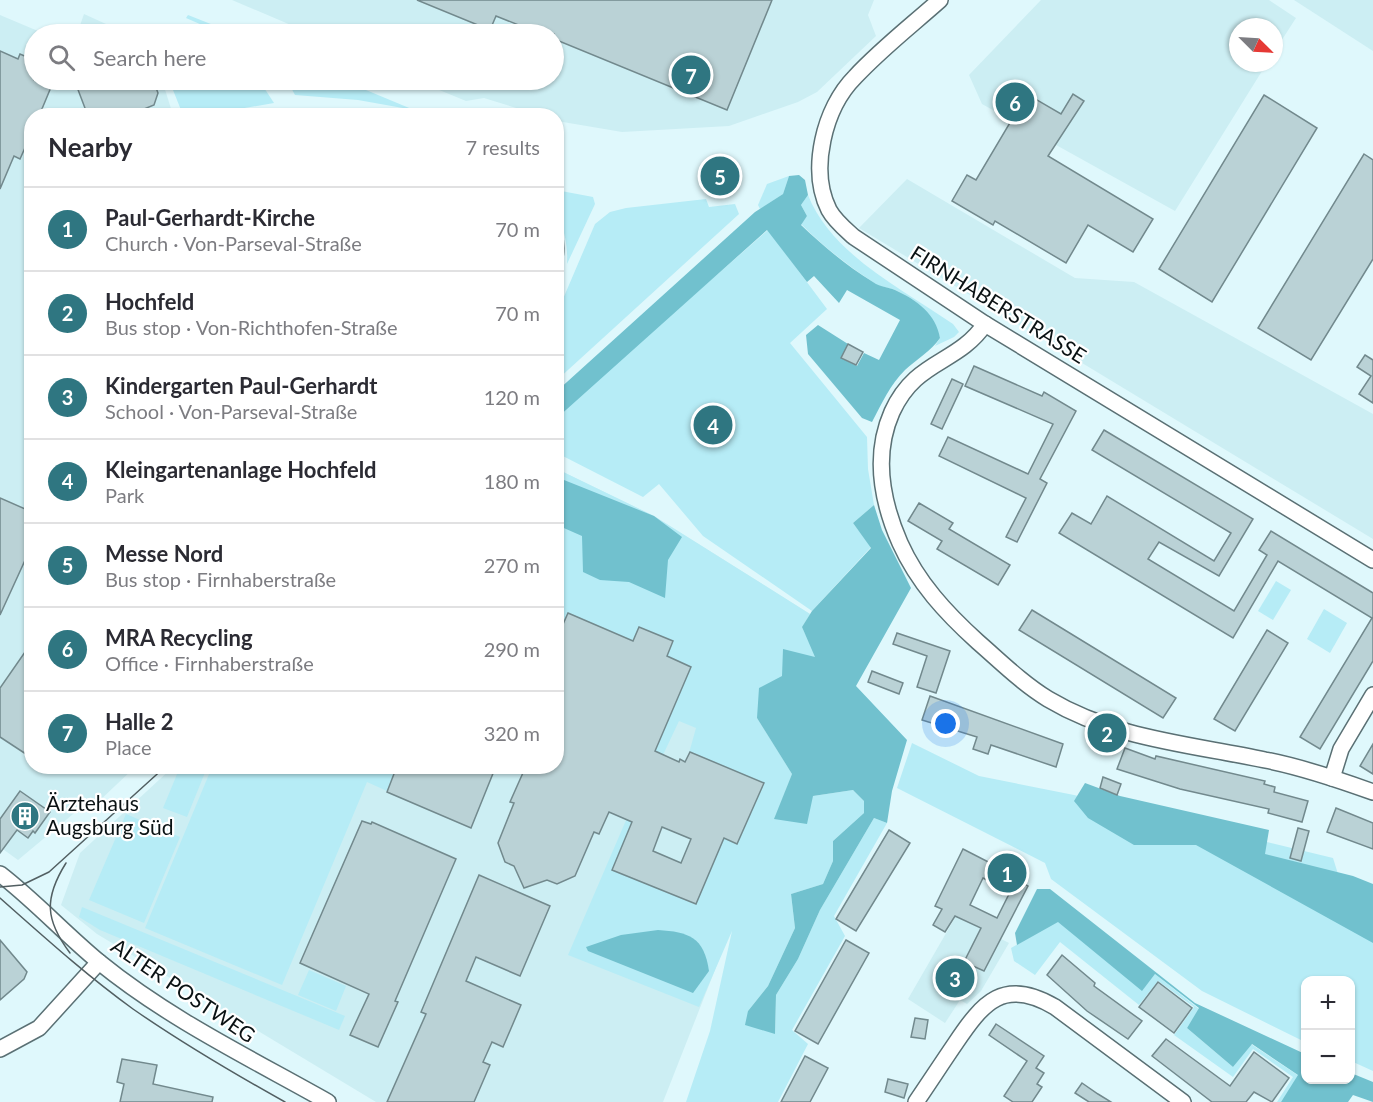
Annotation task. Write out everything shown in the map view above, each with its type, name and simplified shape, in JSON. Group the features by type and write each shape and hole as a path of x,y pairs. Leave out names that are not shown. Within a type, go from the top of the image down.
{"street":[{"name":"FIRNHABERSTRASSE","path":"940,0 853,78 826,126 822,139 823,192 830,211 854,237 985,324 1373,560"},
{"path":"985,324 962,350 936,362 913,380 893,411 885,431 881,465 886,501 905,555 922,583 944,608 1012,673 1049,699 1072,711 1139,736 1264,759 1373,792"},
{"path":"1332,778 1338,755 1373,694"},
{"name":"ALTER POSTWEG","path":"0,874 99,962 207,1036 328,1102"},
{"path":"0,1049 39,1028 99,962"},
{"path":"916,1102 975,1015 996,998 1021,993 1055,1008 1183,1102"}],"shaded area":[{"path":"232,0 874,0 868,15 876,36 817,92 798,102 729,126 622,132 564,122 564,108 516,108 484,98 466,101 439,90 564,90 564,24 288,24"},
{"path":"1041,0 1269,0 1296,18 1283,38 1283,18 1229,18 1229,72 1261,72 1175,211 982,104 969,75"},
{"path":"1294,0 1373,0 1373,51"},
{"path":"84,14 106,24 80,24"},
{"path":"0,15 24,25 24,90 165,90 171,108 24,108 24,774 128,774 97,803 91,799 18,860 0,847"},
{"path":"188,15 211,24 200,24 186,18"},
{"path":"173,90 266,90 274,103 245,108 180,108"},
{"path":"292,90 366,90 409,108 358,100 295,95"},
{"path":"799,175 805,180 808,195 801,205 807,216 801,225 863,276 918,303 930,315 938,329 940,338 895,382 872,422 862,418 808,354 806,335 818,325 848,344 841,358 857,366 864,353 879,360 900,320 847,290 839,303 814,276 807,282 767,230 564,412 564,385 755,212 783,194 789,176"},
{"path":"789,176 783,194 760,209 758,205 767,184"},
{"path":"907,179 1075,278 1134,282 1373,414 1373,539 859,228"},
{"path":"564,192 593,197 595,204 567,264"},
{"path":"808,195 819,216 833,235 851,253 953,324 959,332 935,346 940,338 937,329 929,315 918,303 895,290 875,284 818,240 801,224 807,216 801,205"},
{"path":"706,199 709,207 735,204 739,214 564,374 564,297 595,224 610,212 626,208"},
{"path":"768,230 827,309 790,343 867,437 868,469 874,505 853,523 871,547 812,611 703,536 659,484 643,497 564,457 564,409"},
{"path":"564,472 654,516 810,614 757,718 792,774 663,1102 376,1102 97,934 61,905 80,853 165,774 564,774"},
{"path":"564,472 654,516 810,614 802,627 816,657 782,676 757,718 792,774 775,818 813,796 853,790 864,801 864,813 833,841 833,861 823,884 791,894 795,928 768,986 748,1011 775,1034 776,995 798,959 820,910 874,818 887,823 834,916 845,936 792,1030 808,1044 778,1102 686,1102 710,1031 732,931 699,1007 568,955 630,811 636,813 613,870 695,904 724,838 737,844 764,783 689,753 696,728 679,721 663,755 655,751 691,667 667,656 673,641 633,641 568,613 564,623"},
{"path":"564,480 654,516 682,537 668,560 665,598 629,582 600,580 583,572 582,536 564,528"},
{"path":"874,505 882,530 911,588 856,686 907,740 892,791 887,823 874,818 820,910 798,959 776,995 775,1034 745,1025 748,1011 768,986 795,928 791,894 823,884 833,861 833,841 864,813 864,801 853,790 813,796 807,824 774,819 792,774 757,718 759,688 782,676 783,649 815,657 802,627 812,611 871,548 853,523"},
{"path":"1276,581 1291,590 1273,620 1258,611"},
{"path":"1324,609 1347,623 1330,653 1307,639"},
{"path":"912,743 979,776 1074,795 1333,858 1338,874 1373,886 1373,1071 1355,1063 1355,976 1301,976 1301,1040 1202,991 1051,879 1045,863 897,788"},
{"path":"177,774 204,774 187,817 163,808"},
{"path":"209,774 394,774 387,791 367,782 282,985 145,928"},
{"path":"1085,783 1120,796 1269,830 1265,854 1353,876 1373,884 1373,943 1196,845 1134,845 1088,818 1074,801"},
{"path":"126,814 180,837 144,923 89,900"},
{"path":"1037,889 1050,889 1195,1003 1301,1052 1301,1084 1355,1084 1355,1075 1373,1082 1373,1102 1353,1095 1348,1102 1281,1102 1298,1075 1252,1044 1233,1067 1187,1028 1199,1008 1155,974 1142,991 1058,922 1017,945 1015,933"},
{"path":"82,907 345,1016 339,1030 100,930 79,917"},
{"path":"956,916 1009,943 981,991 967,1004 960,1000 945,1023 908,999"},
{"path":"1058,921 1142,990 1155,974 1199,1009 1187,1028 1233,1067 1251,1044 1299,1076 1281,1102 1277,1102 1293,1077 1253,1049 1233,1077 1174,1035 1194,1007 1158,981 1139,1005 1060,942 1035,975 1014,961 1011,948"},
{"path":"658,930 678,932 693,938 703,951 709,971 693,993 588,951 586,947 621,935"},
{"path":"309,970 346,986 336,1011 298,995"}],"building":[{"path":"417,0 772,0 727,110 564,43 564,24 516,24 496,16 493,24 475,24"},
{"path":"0,51 18,59 20,54 24,56 24,90 50,90 42,108 24,108 24,150 20,159 14,156 0,189"},
{"path":"1013,86 1061,114 1073,94 1084,101 1048,156 1153,219 1133,252 1088,225 1066,263 995,221 993,225 952,201 967,175 976,180 1014,116 1000,107"},
{"path":"78,90 157,90 158,93 154,105 147,108 85,108"},
{"path":"1264,95 1317,128 1212,302 1159,269"},
{"path":"1364,154 1373,160 1373,259 1311,360 1258,328"},
{"path":"848,344 863,352 856,365 841,358"},
{"path":"1365,355 1373,360 1373,403 1359,394 1371,376 1357,367"},
{"path":"974,366 1042,396 1044,392 1076,411 1040,479 1047,483 1017,542 1006,537 1026,498 939,456 948,437 1028,474 1053,424 965,386"},
{"path":"952,379 963,384 942,429 931,424"},
{"path":"1104,430 1253,519 1219,576 1159,542 1148,559 1234,611 1267,555 1259,550 1271,531 1373,593 1373,661 1320,749 1300,737 1372,618 1278,561 1233,638 1059,533 1072,513 1091,524 1107,496 1214,561 1231,533 1092,450"},
{"path":"0,498 24,508 24,562 0,615"},
{"path":"919,503 953,523 949,529 1010,565 998,585 937,549 942,541 908,521"},
{"path":"1032,610 1176,698 1163,718 1019,630"},
{"path":"568,613 633,641 639,627 673,641 667,656 691,667 655,751 679,762 680,759 685,762 690,752 764,783 737,844 724,838 696,904 612,870 632,822 609,812 599,834 594,832 575,876 557,884 547,880 524,888 514,866 505,862 498,843 514,803 510,802 522,774 564,774 564,622","holes":["662,827 691,839 681,863 653,851"]},
{"path":"1267,630 1288,643 1235,731 1214,719"},
{"path":"897,633 950,651 936,693 917,687 927,656 893,644"},
{"path":"24,654 24,753 0,737 0,688"},
{"path":"872,671 903,683 899,694 868,682"},
{"path":"930,696 1063,744 1056,767 991,745 988,754 973,749 977,737 922,720"},
{"path":"1373,744 1373,774 1360,766"},
{"path":"1125,748 1155,759 1156,756 1265,781 1264,784 1275,787 1274,792 1308,801 1302,822 1268,813 1269,809 1180,789 1117,769"},
{"path":"394,774 493,774 471,828 387,792"},
{"path":"1103,777 1121,784 1117,795 1100,788"},
{"name":"Ärztehaus Augsburg Süd","path":"20,791 50,812 35,833 33,831 28,838 17,830 0,853 0,819"},
{"path":"1336,808 1373,823 1373,849 1327,832"},
{"path":"362,821 371,824 372,822 456,859 395,1001 398,1002 378,1047 350,1035 369,994 300,963"},
{"path":"1298,828 1309,831 1301,861 1290,858"},
{"path":"889,830 910,843 856,931 836,919"},
{"path":"963,849 998,867 1005,853 1025,862 1016,879 1028,886 984,971 964,962 981,928 955,916 945,932 933,925 942,909 935,906","holes":["983,878 1010,892 997,918 970,905"]},
{"path":"479,875 550,906 520,976 476,957 466,981 521,1005 503,1047 492,1042 483,1062 490,1065 474,1102 387,1102 426,1014 421,1012"},
{"path":"0,940 27,972 24,979 0,1000"},
{"path":"846,940 869,953 818,1044 795,1031"},
{"path":"1062,955 1095,983 1094,986 1142,1021 1128,1039 1087,1011 1047,975"},
{"path":"1158,982 1192,1008 1174,1033 1139,1007"},
{"path":"915,1018 928,1020 925,1039 911,1037"},
{"path":"996,1024 1044,1056 1036,1068 1044,1073 1037,1084 1042,1087 1032,1102 1013,1102 1004,1096 1027,1061 989,1035"},
{"path":"1166,1039 1230,1086 1254,1052 1289,1078 1272,1102 1254,1092 1246,1102 1212,1102 1152,1056"},
{"path":"805,1056 828,1068 810,1102 781,1102"},
{"path":"122,1059 157,1065 153,1084 213,1097 212,1102 120,1102 124,1084 117,1082"},
{"path":"888,1079 908,1084 904,1098 885,1092"},
{"path":"1082,1083 1111,1102 1089,1102 1075,1093"}],"tram line":[{"path":"0,887 22,885 49,872 157,774"},
{"path":"66,863 54,887 50,909 56,930 70,953"},
{"path":"0,898 82,969 133,1009 170,1034 285,1102"}],"place":[{"name":"Halle 2","path":"691,75"},
{"name":"MRA Recycling","path":"1015,102"},
{"name":"Messe Nord","path":"720,176"},
{"name":"Kleingartenanlage Hochfeld","path":"713,425"},
{"name":"Hochfeld","path":"1107,733"},
{"name":"Ärztehaus Augsburg Süd","path":"25,816"},
{"name":"Paul-Gerhardt-Kirche","path":"1007,873"},
{"name":"Kindergarten Paul-Gerhardt","path":"955,978"}]}
